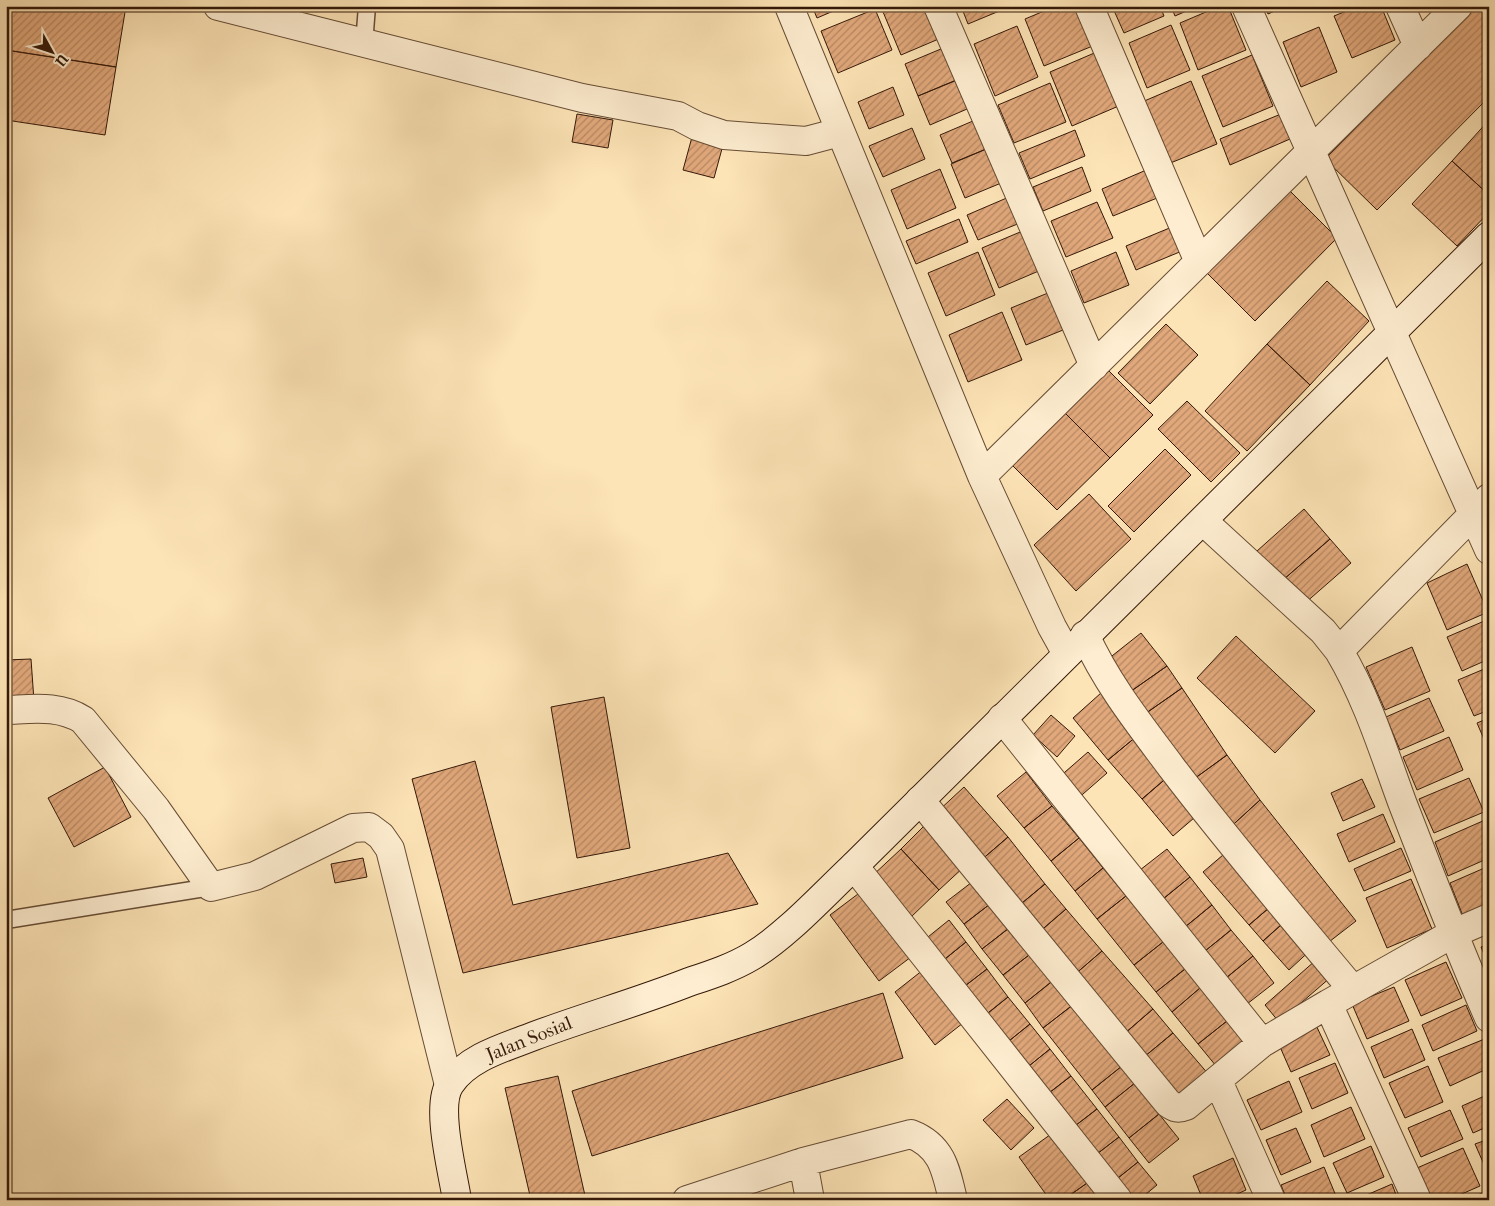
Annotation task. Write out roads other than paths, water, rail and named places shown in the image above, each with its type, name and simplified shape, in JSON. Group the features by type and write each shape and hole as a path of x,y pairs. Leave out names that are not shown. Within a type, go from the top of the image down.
{"street":[{"path":"218,6 582,98 678,116 697,126 724,135 806,142 840,132"},
{"path":"788,6 982,476 1052,627 1099,665 1122,702 1188,790 1353,990"},
{"path":"938,6 1094,366"},
{"path":"1089,6 1199,262"},
{"path":"1246,6 1310,153 1393,332 1481,505 1489,550"},
{"path":"1400,6 1418,46"},
{"path":"982,476 1458,6"},
{"name":"Jalan Sosial","path":"449,1085 475,1062 499,1049 582,1017 664,992 726,968 752,956 781,934 854,866 1489,236"},
{"path":"1339,650 1403,588 1481,505"},
{"path":"1203,521 1323,631 1339,650 1354,676 1374,720 1452,934 1489,1018"},
{"path":"6,710 54,708 70,712 83,720 156,809 211,887 255,876 353,828 369,827 382,836 393,858 449,1085 444,1112 457,1200"},
{"path":"1002,718 1262,1043"},
{"path":"920,800 1168,1103 1179,1109 1186,1106 1218,1081 1262,1043 1452,934 1489,918"},
{"path":"854,866 1118,1200"},
{"path":"1328,1004 1416,1200"},
{"path":"1218,1081 1271,1200"},
{"path":"687,1200 803,1162 911,1134 923,1139 941,1156 953,1200"},
{"path":"803,1162 810,1200"}],"lane":[{"path":"364,44 367,6"},
{"path":"6,920 211,887"}]}
